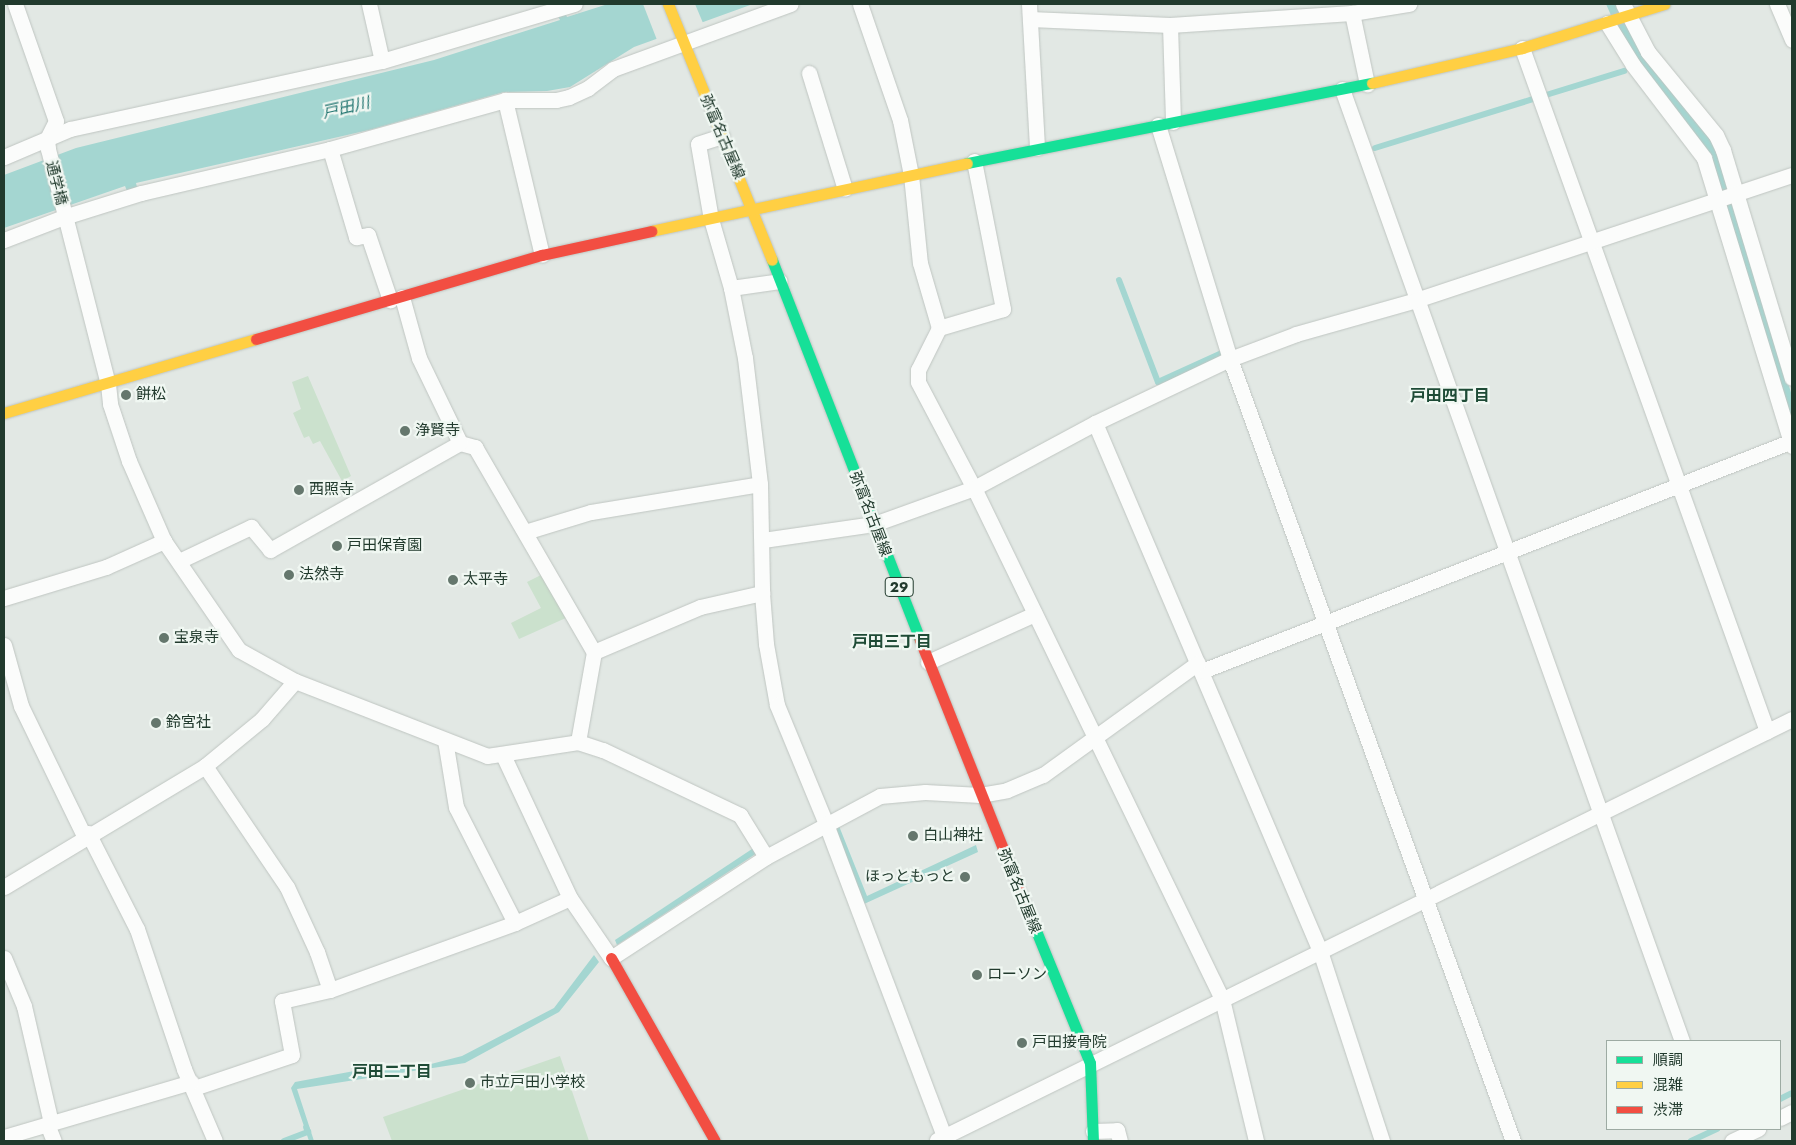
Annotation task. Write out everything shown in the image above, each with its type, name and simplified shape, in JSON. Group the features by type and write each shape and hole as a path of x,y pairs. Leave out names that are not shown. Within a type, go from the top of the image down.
{"street":[{"path":"15,4 56,120 48,144"},
{"path":"369,4 382,61"},
{"name":"弥富名古屋線","path":"668,4 752,210 980,795 1090,1063 1093,1136"},
{"path":"4,240 64,217 141,193 330,149 505,100 556,100 568,97 588,88 613,69 682,40 791,4"},
{"path":"860,4 900,120 911,175 920,263 939,328 918,370 918,382 974,488 1222,999 1256,1141"},
{"path":"1029,4 1037,148"},
{"path":"1030,19 1170,25 1352,13 1409,4"},
{"path":"4,412 108,384 542,255 974,161 1367,84 1522,48 1607,23 1626,10 1664,4"},
{"path":"1777,4 1792,40"},
{"path":"4,158 48,144 70,129 382,61 565,7"},
{"path":"1626,10 1648,52 1716,135 1737,193 1792,378"},
{"path":"1352,13 1367,84"},
{"path":"611,958 766,857 880,796 925,792 980,795 1007,790 1043,775 1200,667 1324,623 1677,485 1792,443 1717,200 1699,148 1633,65 1607,23"},
{"path":"1170,25 1165,123 1230,359 1513,1141"},
{"path":"1522,48 1590,243 1767,731"},
{"path":"809,73 845,189"},
{"path":"1342,89 1682,1040"},
{"path":"505,100 542,255"},
{"path":"722,136 698,144 711,219 731,288 745,358 760,484 763,540 762,593 777,705 826,824 942,1140 1090,1063 1792,719"},
{"name":"通学橋","path":"48,144 64,217 108,384 110,404 129,461 164,541 239,650 295,681 487,756 502,754 511,750 578,742"},
{"path":"330,149 356,237 368,235 396,298 419,358 460,443"},
{"path":"939,328 1003,309 974,161"},
{"path":"763,540 874,524 974,488 1095,423 1230,359 1296,334 1416,300 1792,175"},
{"path":"731,288 780,281"},
{"path":"1095,423 1320,951 1382,1141"},
{"path":"179,561 251,527 270,550 460,443 475,447 594,652 578,742 603,750 740,815 766,857"},
{"path":"525,532 590,512 760,484"},
{"path":"4,598 106,567 164,541"},
{"path":"594,652 700,607 762,593"},
{"path":"928,662 1035,614"},
{"path":"4,647 21,706 137,929 215,1141"},
{"path":"5,883 205,766 262,719 295,681"},
{"path":"444,740 456,807 515,923"},
{"path":"502,754 570,898 611,958 715,1141"},
{"path":"205,766 287,888 316,952 330,990"},
{"path":"4,1137 193,1085 292,1055 282,1001 330,990 515,923 570,898"},
{"path":"4,958 24,1006 54,1141"},
{"path":"1093,1136 1117,1130 1120,1141"},
{"path":"1732,1141 1756,1130"}],"green space":[{"path":"308,376 351,476 342,481 320,441 313,444 309,436 304,438 293,413 301,409 292,382"},
{"path":"543,574 568,617 519,639 511,623 541,608 527,582"},
{"path":"560,1056 589,1141 392,1141 383,1117"}],"water":[{"name":"戸田川","path":"551,4 561,4 567,17 608,4 753,4 634,47 570,87 547,91 504,92 369,130 136,183 137,187 127,191 125,186 4,228 4,175 76,148 434,60 560,20"},
{"path":"1606,4 1616,4 1720,154 1792,396 1792,427 1710,155 1637,62 1621,38"},
{"path":"839,826 867,896 976,845 978,852 864,904 835,828"},
{"path":"755,847 757,853 617,945 615,940"},
{"path":"594,955 599,962 559,1012 465,1063 297,1089 314,1141 309,1141 291,1088 295,1082 365,1069 431,1064 462,1056 554,1008"}],"pier":[{"path":"643,4 695,4 703,23 657,40"}],"waterway":[{"path":"1546,95 1624,71"},
{"path":"1375,148 1533,99"},
{"path":"1119,280 1158,382 1222,353"},
{"path":"1781,1098 1792,1093"},
{"path":"284,1141 308,1132 306,1127"},
{"path":"1691,1141 1715,1130"}],"traffic: fast":[{"path":"967,163 1372,83"},
{"path":"772,260 920,640"},
{"path":"1028,911 1090,1063 1093,1141"}],"traffic: slow":[{"path":"668,4 772,260"},
{"path":"1372,83 1522,48 1664,4"},
{"path":"651,231 967,163"},
{"path":"4,413 256,339"}],"traffic: jam":[{"path":"256,339 542,255 651,231"},
{"path":"920,640 1028,911"},
{"path":"611,958 715,1141"}],"place":[{"name":"餅松","path":"126,395"},
{"name":"浄賢寺","path":"405,431"},
{"name":"西照寺","path":"299,490"},
{"name":"戸田保育園","path":"337,546"},
{"name":"法然寺","path":"289,575"},
{"name":"太平寺","path":"453,580"},
{"name":"宝泉寺","path":"164,638"},
{"name":"鈴宮社","path":"156,723"},
{"name":"白山神社","path":"913,836"},
{"name":"ほっともっと","path":"965,877"},
{"name":"ローソン","path":"977,975"},
{"name":"戸田接骨院","path":"1022,1043"},
{"name":"市立戸田小学校","path":"470,1083"}],"district":[{"name":"戸田四丁目","path":"1450,396"},
{"name":"戸田三丁目","path":"892,642"},
{"name":"戸田二丁目","path":"392,1072"}]}
